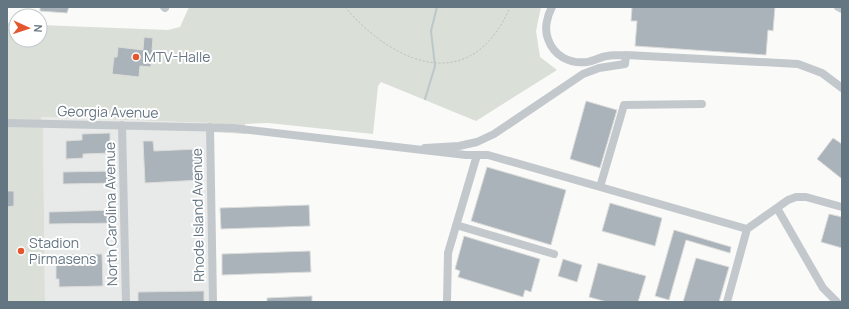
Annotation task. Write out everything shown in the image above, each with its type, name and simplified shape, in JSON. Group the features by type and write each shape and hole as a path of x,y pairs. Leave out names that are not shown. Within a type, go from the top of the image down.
{"street":[{"path":"552,7 548,18 546,35 555,53 563,59 573,62 587,62 606,56 626,55 798,64 822,73 842,88"},
{"path":"838,7 842,9"},
{"path":"417,150 439,146 459,146 477,142 494,134 583,74 605,66 625,64 626,55"},
{"path":"600,187 624,105 702,104"},
{"name":"Georgia Avenue","path":"7,123 233,128 466,156 488,155 747,229"},
{"name":"North Carolina Avenue","path":"122,125 126,302"},
{"name":"Rhode Island Avenue","path":"210,127 213,302"},
{"path":"447,302 448,253 477,155"},
{"path":"727,302 747,229 788,200 801,197 842,207"},
{"path":"777,208 823,288 837,302"},
{"path":"456,225 554,254"}],"path":[{"path":"345,7 366,28 397,51 421,61 448,64 466,58 486,46 495,37 510,7"}],"shaded area":[{"path":"189,7 541,7 536,31 540,57 557,70 476,121 381,82 378,86 373,134 268,123 245,124 246,134 212,132 211,123 41,117 43,128 45,302 7,302 7,23 8,48 48,48 48,25 168,30 180,27"},
{"path":"40,117 212,123 212,302 45,302 43,128"}],"building":[{"path":"69,7 67,13 48,12 48,8 40,8"},
{"path":"632,7 775,7 773,31 768,30 766,55 635,46 637,21 631,21"},
{"name":"MTV-Halle","path":"144,37 153,38 152,50 157,51 156,60 151,60 151,67 140,66 139,77 112,74 114,57 117,57 118,47 143,50"},
{"path":"586,101 617,110 600,168 570,159"},
{"path":"110,133 110,153 83,154 83,158 66,159 66,141 82,140 82,134"},
{"path":"833,138 842,144 842,179 817,159"},
{"path":"143,141 153,141 154,151 199,149 201,180 145,183"},
{"path":"487,167 566,190 551,245 471,221"},
{"path":"115,171 115,183 63,184 63,172"},
{"path":"7,191 14,191 14,206 7,207"},
{"path":"610,203 662,218 655,246 602,231"},
{"path":"309,205 310,226 221,229 220,208"},
{"path":"115,210 115,223 49,224 49,212"},
{"path":"829,214 842,217 842,248 821,242"},
{"path":"674,230 731,247 730,253 686,240 669,300 655,296"},
{"path":"464,236 540,259 531,292 525,290 523,297 458,277 460,271 455,269"},
{"path":"310,251 311,272 222,275 222,254"},
{"path":"102,254 103,286 59,287 59,279 56,279 56,264 59,264 59,255"},
{"path":"696,258 729,267 719,302 683,302"},
{"path":"563,259 582,265 577,282 558,276"},
{"path":"598,263 646,276 638,302 607,302 589,297"},
{"path":"204,291 204,302 138,302 138,292"},
{"path":"312,296 312,302 267,302 267,298"}],"waterway":[{"path":"425,99 435,66 431,31 437,7"}],"place":[{"name":"MTV-Halle","path":"136,57"},
{"name":"Stadion Pirmasens","path":"21,251"}]}
